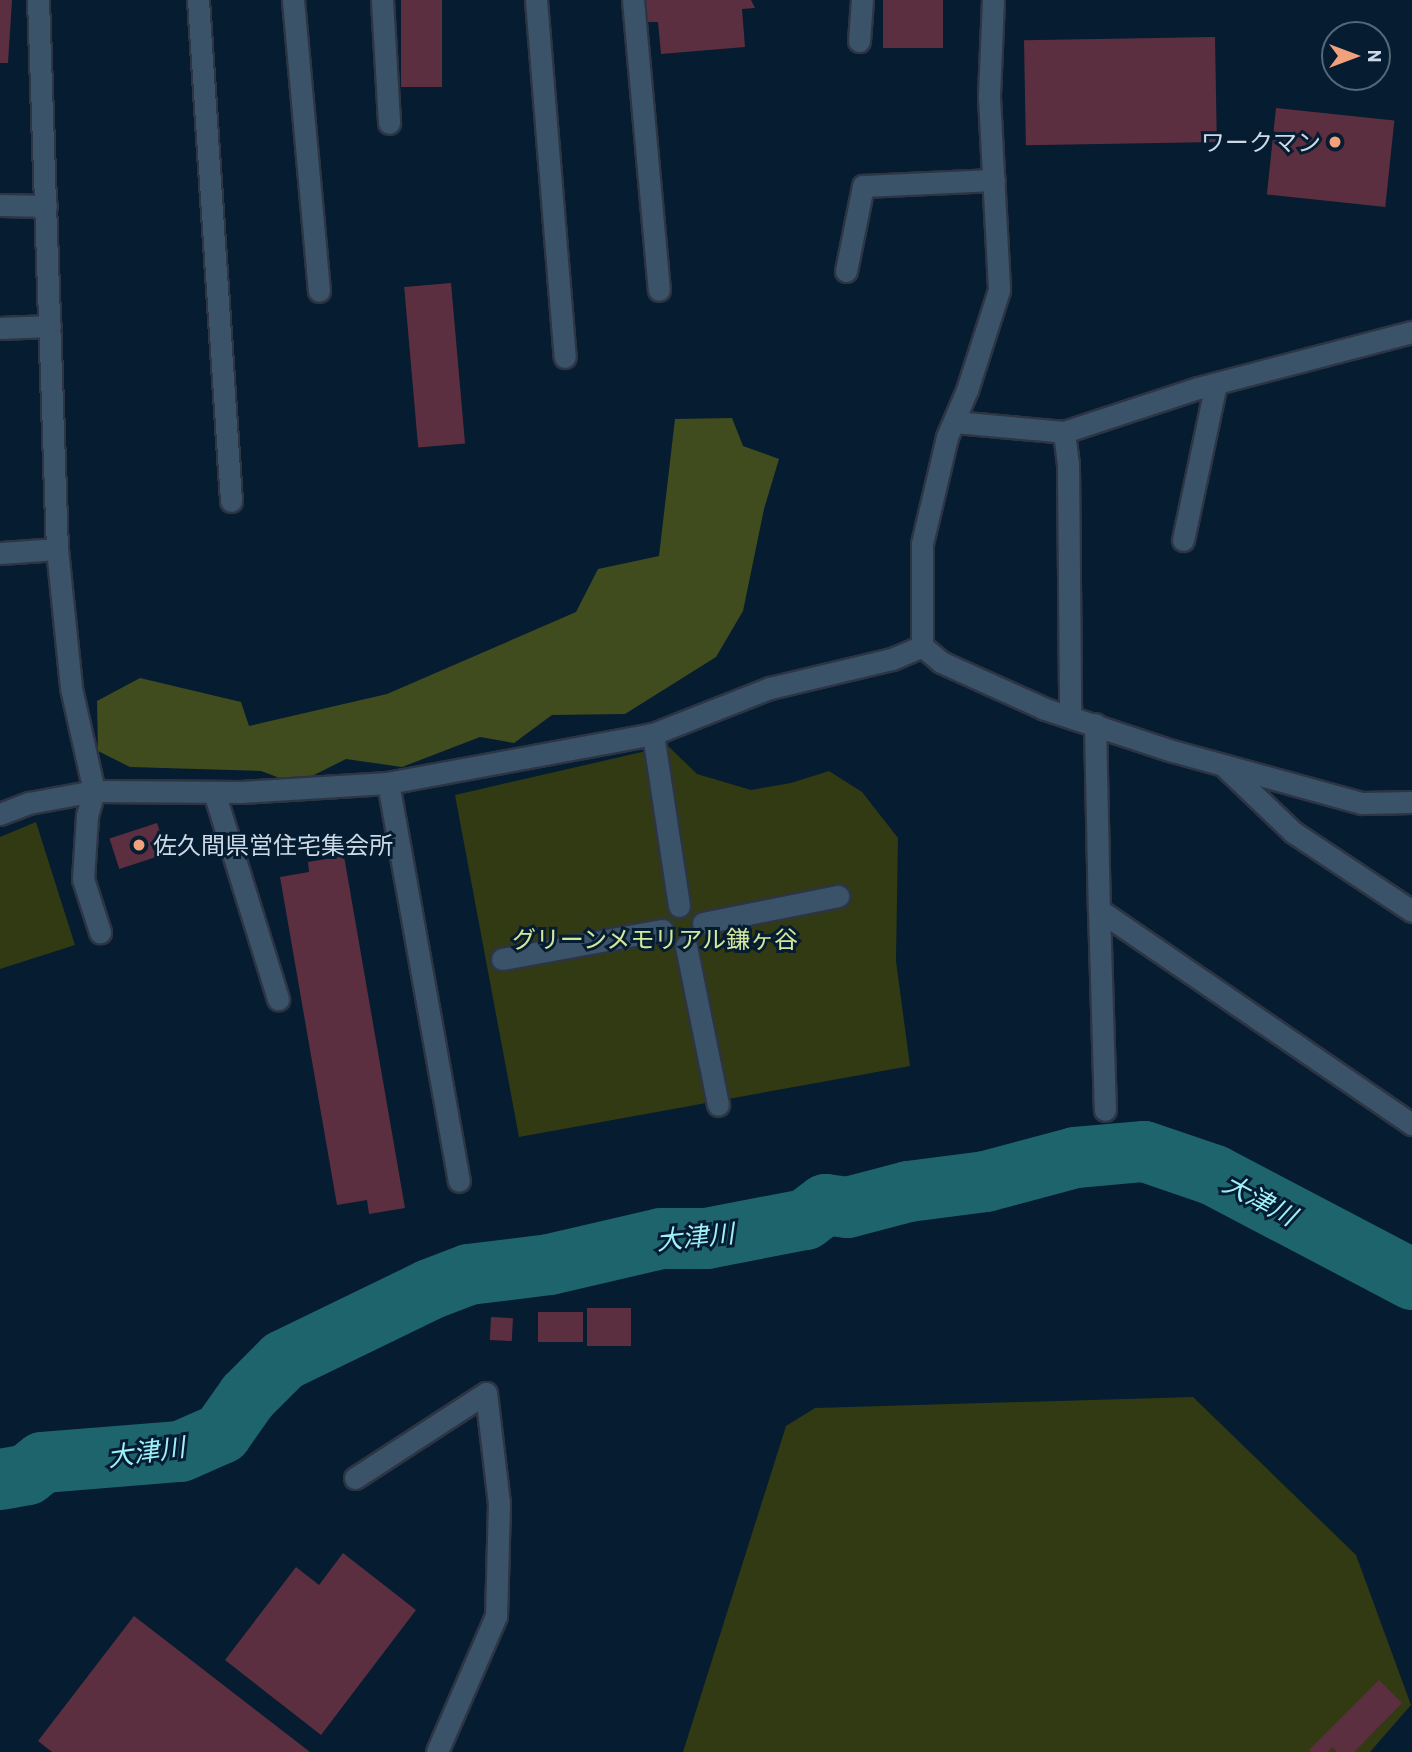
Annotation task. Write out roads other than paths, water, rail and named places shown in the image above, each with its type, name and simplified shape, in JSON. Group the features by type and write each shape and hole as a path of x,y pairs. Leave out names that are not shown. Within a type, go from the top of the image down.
{"street":[{"path":"38,0 57,549 71,688 94,791 88,816 83,879 100,932"},
{"path":"198,0 231,501"},
{"path":"293,0 319,291"},
{"path":"382,0 389,122"},
{"path":"536,0 565,357"},
{"path":"634,0 659,290"},
{"path":"859,41 862,0"},
{"path":"993,0 989,97 999,290 956,422 947,437 922,544 922,646 940,662 1045,709 1224,767 1362,803 1412,802"},
{"path":"846,271 863,186 994,180"},
{"path":"0,205 46,206"},
{"path":"0,328 50,326"},
{"path":"956,422 1064,432 1216,384 1412,332"},
{"path":"1183,540 1216,384"},
{"path":"1064,432 1068,464 1070,716"},
{"path":"0,552 57,549"},
{"path":"0,814 29,803 94,791 214,792 388,783 653,734 769,688 892,659 922,646"},
{"path":"1095,724 1105,1110"},
{"path":"653,734 680,906"},
{"path":"1224,767 1293,832 1412,911"},
{"path":"388,783 459,1181"},
{"path":"214,792 278,999"},
{"path":"703,923 838,896"},
{"path":"680,906 698,913 703,923 702,933 696,942 686,946 676,946 667,939 662,930 663,919 670,910 680,906"},
{"path":"1099,910 1412,1124"},
{"path":"502,959 662,930"},
{"path":"686,946 719,1105"},
{"path":"355,1478 486,1393 499,1503 496,1616 437,1752"}],"waterway":[{"name":"大津川","path":"0,1479 27,1474 42,1462 180,1451 221,1433 247,1396 283,1360 429,1289 468,1274 549,1264 661,1238 706,1238 805,1219 825,1204 847,1207 908,1191 985,1181 1075,1157 1144,1151 1214,1175 1412,1279"}],"place":[{"name":"ワークマン","path":"1335,142"},
{"name":"佐久間県営住宅集会所","path":"139,845"}],"park label":[{"name":"グリーンメモリアル鎌ヶ谷","path":"655,939"}]}
